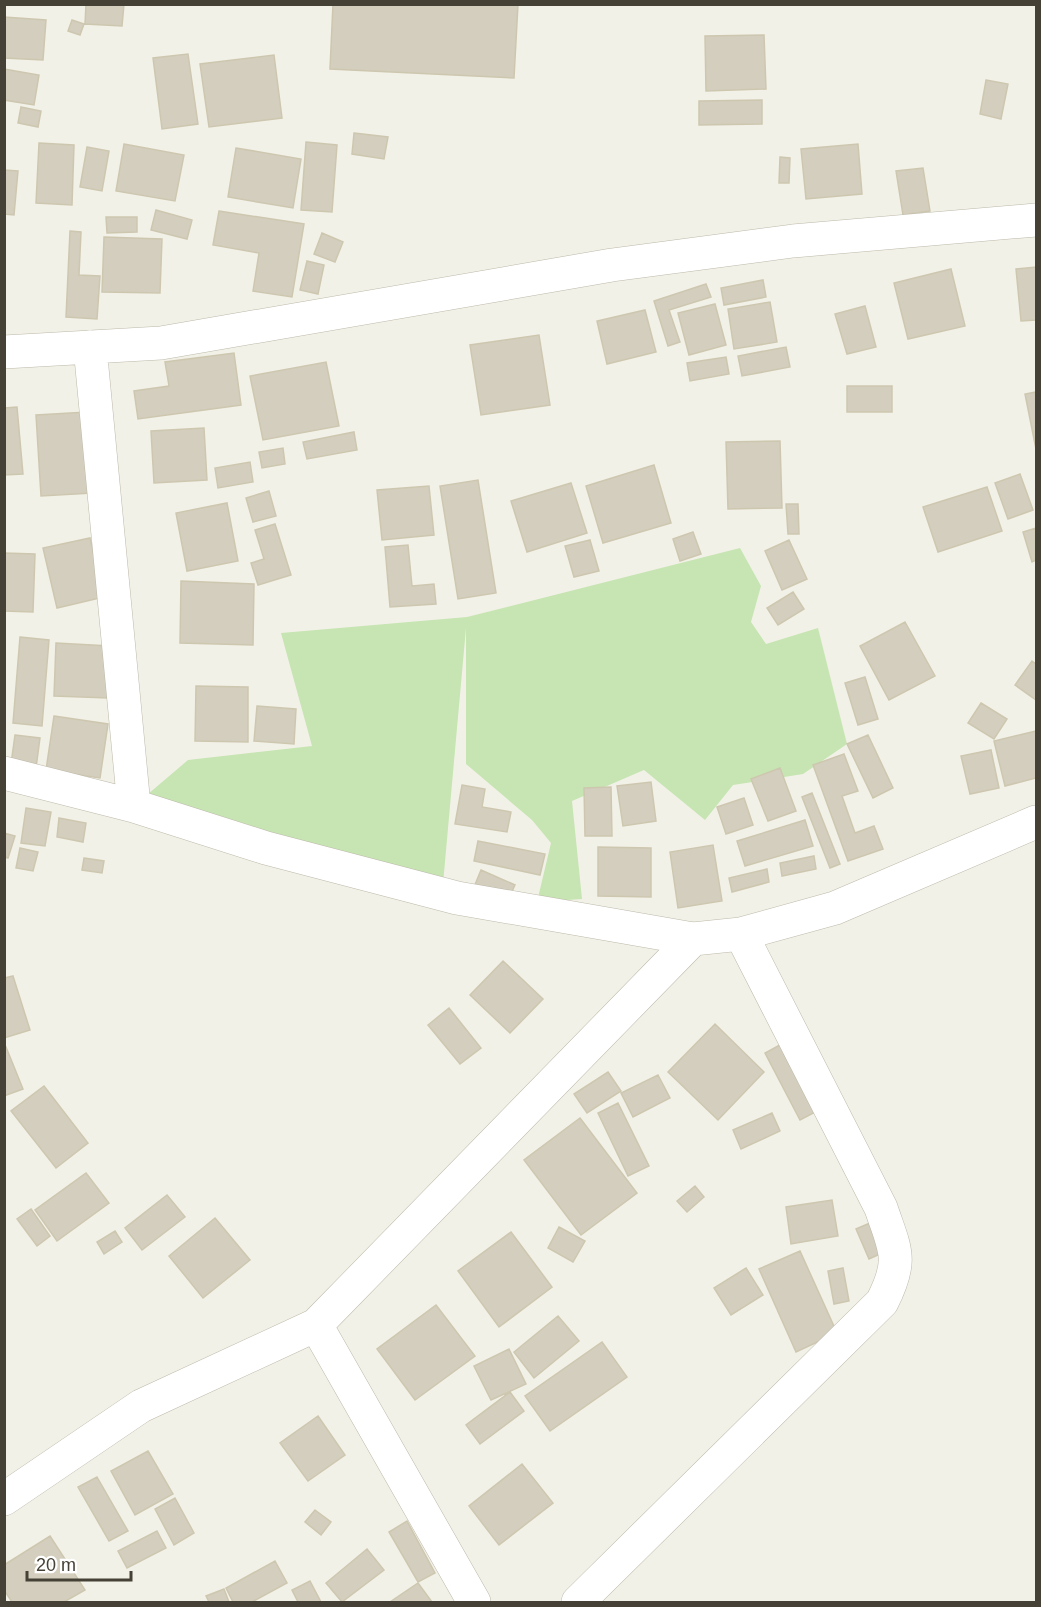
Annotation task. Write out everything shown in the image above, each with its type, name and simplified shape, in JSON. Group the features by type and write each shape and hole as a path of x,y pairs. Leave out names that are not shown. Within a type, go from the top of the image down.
{"street":[{"path":"4,352 161,343 646,261 793,241 1036,220"},
{"path":"90,347 134,806"},
{"path":"4,773 134,806 266,848 457,898 693,939 741,934 835,908 1036,822"},
{"path":"578,1602 882,1302 894,1279 896,1253 881,1208 741,934"},
{"path":"4,1499 141,1406 316,1325 693,939"},
{"path":"316,1325 474,1602"}],"green space":[{"path":"740,548 761,586 751,622 766,644 818,628 847,744 803,774 733,785 705,820 644,770 572,801 582,899 537,902 551,843 532,820 466,764 466,628 442,895 134,806 188,760 312,746 281,633 467,617"}],"building":[{"path":"86,4 124,4 122,26 85,24"},
{"path":"333,4 518,4 514,78 330,69"},
{"path":"4,17 46,20 43,60 4,58"},
{"path":"72,20 84,24 80,35 68,31"},
{"path":"764,35 766,89 706,91 705,36"},
{"path":"188,54 198,124 162,129 153,58"},
{"path":"274,55 282,118 209,127 200,64"},
{"path":"4,69 39,75 34,105 4,100"},
{"path":"986,80 1008,84 1001,119 980,114"},
{"path":"762,100 762,124 699,125 699,101"},
{"path":"21,107 41,111 38,127 18,123"},
{"path":"354,133 388,137 384,159 352,154"},
{"path":"306,142 337,145 332,212 301,210"},
{"path":"39,143 74,145 72,205 36,203"},
{"path":"124,144 184,155 175,201 116,191"},
{"path":"858,144 862,194 806,199 801,149"},
{"path":"87,147 109,151 102,191 80,187"},
{"path":"236,148 301,159 293,208 228,197"},
{"path":"780,157 790,158 789,183 779,183"},
{"path":"923,168 930,211 903,215 896,171"},
{"path":"4,170 18,171 14,215 4,214"},
{"path":"156,210 192,220 187,239 151,230"},
{"path":"219,211 304,224 292,297 253,291 259,253 213,245"},
{"path":"106,217 137,217 137,232 107,233"},
{"path":"70,231 81,232 79,275 100,276 97,319 66,317"},
{"path":"322,233 343,242 335,262 314,254"},
{"path":"104,237 162,239 160,293 102,292"},
{"path":"307,261 324,265 318,294 300,290"},
{"path":"1036,267 1036,320 1021,321 1016,269"},
{"path":"951,269 965,326 908,339 894,283"},
{"path":"763,280 766,297 724,305 721,288"},
{"path":"706,284 711,297 669,310 680,342 668,346 654,301"},
{"path":"770,302 777,342 734,349 728,309"},
{"path":"715,304 726,345 689,355 678,313"},
{"path":"865,306 876,347 847,354 835,314"},
{"path":"645,310 656,352 607,364 597,321"},
{"path":"539,335 550,405 481,415 470,345"},
{"path":"786,347 790,367 742,376 738,356"},
{"path":"234,353 241,405 138,419 134,391 169,386 165,362"},
{"path":"726,357 729,374 690,381 687,363"},
{"path":"326,362 339,426 263,440 250,376"},
{"path":"847,386 892,386 892,412 847,412"},
{"path":"1036,392 1036,449 1025,394"},
{"path":"17,407 23,474 4,475 4,408"},
{"path":"87,412 92,493 41,496 36,415"},
{"path":"204,428 207,480 154,483 151,431"},
{"path":"354,432 357,450 307,459 303,442"},
{"path":"780,441 782,508 728,509 726,442"},
{"path":"283,448 285,464 262,468 259,452"},
{"path":"250,462 253,482 218,488 215,468"},
{"path":"654,465 671,523 603,543 586,486"},
{"path":"1020,474 1033,510 1008,519 995,483"},
{"path":"478,480 496,593 458,599 440,486"},
{"path":"571,483 587,533 527,552 511,501"},
{"path":"429,486 434,535 382,540 377,490"},
{"path":"987,487 1002,531 938,552 923,507"},
{"path":"269,491 276,516 253,522 246,498"},
{"path":"227,503 238,561 187,571 176,513"},
{"path":"786,504 798,504 799,534 788,534"},
{"path":"275,524 291,575 258,585 251,563 264,559 255,530"},
{"path":"1036,528 1036,560 1032,562 1023,532"},
{"path":"693,532 701,554 680,561 673,539"},
{"path":"90,538 104,597 57,608 43,548"},
{"path":"590,540 599,571 574,577 565,546"},
{"path":"789,540 807,579 782,590 765,551"},
{"path":"408,545 412,586 434,584 436,604 390,607 385,547"},
{"path":"4,553 35,554 33,612 4,611"},
{"path":"181,581 254,584 253,645 180,643"},
{"path":"793,592 804,609 778,625 767,608"},
{"path":"905,622 935,676 889,700 860,646"},
{"path":"20,637 49,640 42,726 13,723"},
{"path":"56,643 110,646 108,698 54,696"},
{"path":"1032,661 1036,664 1036,700 1015,685"},
{"path":"865,677 878,719 858,725 845,683"},
{"path":"196,686 248,687 248,742 195,741"},
{"path":"981,703 1007,719 994,739 968,723"},
{"path":"257,706 296,709 294,744 254,741"},
{"path":"54,716 108,724 100,778 46,770"},
{"path":"1036,731 1036,778 1005,786 994,741"},
{"path":"15,735 40,738 36,768 11,764"},
{"path":"868,735 893,788 873,798 847,744"},
{"path":"991,750 999,788 970,794 961,756"},
{"path":"844,754 858,791 842,796 855,833 874,826 883,849 848,861 813,765"},
{"path":"780,768 796,811 768,821 751,779"},
{"path":"651,782 656,821 623,826 617,786"},
{"path":"462,785 485,789 482,807 511,812 507,832 455,824"},
{"path":"611,787 612,836 585,836 584,788"},
{"path":"812,793 840,864 830,868 802,797"},
{"path":"744,798 753,825 726,834 717,807"},
{"path":"26,808 51,812 45,846 21,843"},
{"path":"59,818 86,823 83,842 57,837"},
{"path":"805,820 813,846 745,866 737,841"},
{"path":"4,833 15,836 8,858 4,857"},
{"path":"478,841 545,854 540,875 474,861"},
{"path":"713,845 722,901 678,908 670,852"},
{"path":"598,847 651,848 651,897 598,896"},
{"path":"20,848 38,852 33,871 16,868"},
{"path":"814,856 816,869 782,876 780,863"},
{"path":"84,858 104,861 102,873 82,870"},
{"path":"767,869 769,882 732,892 729,878"},
{"path":"481,870 515,885 507,902 474,887"},
{"path":"503,961 543,999 510,1033 470,995"},
{"path":"13,976 30,1030 4,1038 4,978"},
{"path":"449,1008 481,1048 460,1064 428,1025"},
{"path":"715,1024 764,1072 718,1120 668,1072"},
{"path":"787,1041 823,1108 800,1120 765,1053"},
{"path":"6,1047 23,1089 4,1096 4,1048"},
{"path":"608,1072 621,1091 587,1113 574,1094"},
{"path":"658,1075 670,1098 633,1117 621,1093"},
{"path":"44,1086 88,1143 56,1168 11,1111"},
{"path":"618,1103 649,1166 628,1176 598,1113"},
{"path":"772,1113 780,1131 741,1149 733,1130"},
{"path":"580,1118 637,1193 581,1235 524,1160"},
{"path":"86,1173 109,1203 57,1241 35,1210"},
{"path":"695,1186 704,1197 687,1212 677,1201"},
{"path":"167,1195 185,1217 142,1250 125,1228"},
{"path":"832,1200 838,1236 791,1244 786,1207"},
{"path":"31,1209 50,1236 37,1246 17,1219"},
{"path":"215,1218 250,1260 203,1298 169,1256"},
{"path":"877,1220 889,1250 869,1259 856,1229"},
{"path":"559,1227 585,1241 573,1262 548,1248"},
{"path":"115,1231 122,1242 104,1254 97,1242"},
{"path":"511,1232 552,1287 499,1327 458,1271"},
{"path":"800,1251 837,1333 796,1352 759,1269"},
{"path":"746,1268 763,1295 731,1315 714,1288"},
{"path":"843,1268 849,1301 834,1304 828,1271"},
{"path":"436,1305 475,1356 415,1400 377,1349"},
{"path":"558,1316 579,1341 534,1378 514,1352"},
{"path":"602,1342 627,1377 550,1431 525,1396"},
{"path":"509,1349 526,1384 491,1400 474,1366"},
{"path":"510,1392 524,1411 480,1444 466,1425"},
{"path":"318,1416 345,1455 308,1481 280,1443"},
{"path":"148,1451 173,1494 135,1515 111,1471"},
{"path":"522,1464 553,1503 499,1545 469,1506"},
{"path":"97,1477 128,1531 109,1541 78,1487"},
{"path":"175,1498 194,1533 174,1545 155,1509"},
{"path":"315,1510 331,1522 321,1535 305,1522"},
{"path":"407,1521 435,1573 418,1582 389,1532"},
{"path":"157,1531 166,1548 127,1568 118,1551"},
{"path":"50,1536 85,1590 64,1602 12,1602 4,1590 4,1565"},
{"path":"367,1549 384,1570 342,1602 326,1583"},
{"path":"275,1561 287,1583 252,1602 233,1602 226,1588"},
{"path":"310,1581 321,1602 298,1602 292,1590"},
{"path":"418,1583 432,1602 390,1602"},
{"path":"224,1589 229,1602 209,1602 206,1596"}]}
